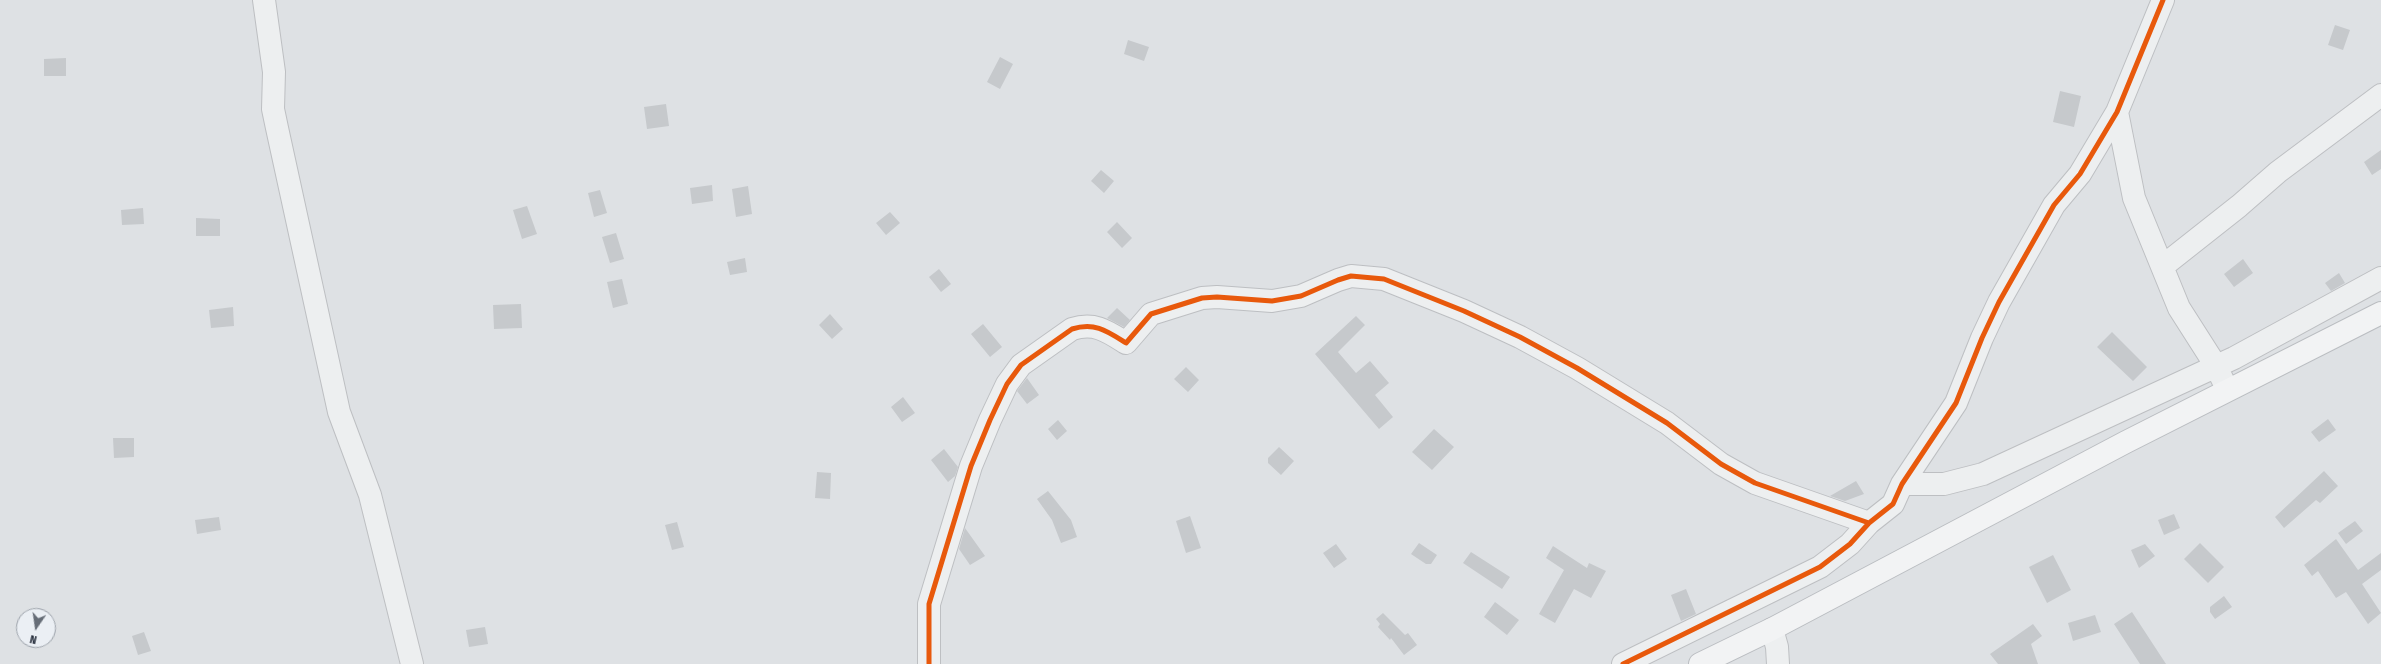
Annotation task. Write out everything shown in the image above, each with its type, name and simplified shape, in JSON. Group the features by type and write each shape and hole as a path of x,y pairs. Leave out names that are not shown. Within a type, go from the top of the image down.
{"main road":[{"path":"1700,664 1772,629 2227,389 2381,313"}],"street":[{"path":"264,0 274,72 276,122 318,322 339,412 370,495 412,664"},
{"path":"1623,664 1814,570 1850,544 1869,523 1893,504 1902,484 1956,403 1982,338 1999,302 2054,205 2080,174 2117,112 2163,0"},
{"path":"2163,266 2239,206 2278,172 2381,95"},
{"path":"2117,112 2134,198 2179,308 2216,366 2227,389"},
{"path":"929,664 929,604 939,569 971,466 1001,395 1013,374 1021,365 1072,329 1080,326 1102,327 1126,342 1151,314 1202,298 1217,296 1272,301 1300,296 1351,276 1384,279 1464,311 1558,358 1667,423 1721,464 1755,483 1869,523"},
{"path":"1902,484 1944,484 1983,474 2216,366 2381,278"},
{"path":"1772,629 1777,647 1778,664"}],"building":[{"path":"2335,25 2350,30 2343,50 2328,45"},
{"path":"1128,40 1149,47 1144,61 1124,54"},
{"path":"1000,57 1013,64 1000,89 987,82"},
{"path":"66,58 66,76 44,76 44,59"},
{"path":"2060,91 2081,96 2074,127 2053,122"},
{"path":"666,104 669,126 647,129 644,107"},
{"path":"2381,150 2381,169 2372,175 2364,162"},
{"path":"1101,170 1114,181 1104,193 1091,181"},
{"path":"712,185 713,201 692,204 690,188"},
{"path":"748,186 752,214 736,217 732,189"},
{"path":"600,190 607,213 594,217 588,193"},
{"path":"527,206 537,234 522,239 513,210"},
{"path":"143,208 144,224 122,225 121,210"},
{"path":"890,212 900,223 886,235 876,223"},
{"path":"196,218 220,219 220,236 196,236"},
{"path":"1117,222 1132,238 1122,248 1107,232"},
{"path":"616,233 624,259 610,263 602,237"},
{"path":"745,258 747,272 730,275 727,262"},
{"path":"2243,259 2253,273 2234,287 2224,274"},
{"path":"939,269 951,284 941,292 929,277"},
{"path":"2339,273 2345,283 2331,291 2325,283"},
{"path":"622,279 628,304 613,308 607,282"},
{"path":"521,304 522,328 494,329 493,305"},
{"path":"233,307 234,326 211,328 209,310"},
{"path":"1117,308 1130,320 1124,327 1107,318"},
{"path":"830,314 843,329 832,339 819,325"},
{"path":"1356,316 1365,325 1338,352 1356,373 1370,361 1389,383 1375,395 1393,417 1379,429 1315,354"},
{"path":"983,324 1002,347 990,357 971,334"},
{"path":"2112,332 2147,367 2133,381 2097,347"},
{"path":"1186,367 1199,380 1188,392 1174,379"},
{"path":"1027,378 1039,395 1027,404 1017,391"},
{"path":"903,397 915,413 902,422 891,407"},
{"path":"2328,419 2336,430 2319,442 2311,432"},
{"path":"1058,420 1067,431 1057,440 1048,429"},
{"path":"1434,429 1454,447 1432,470 1412,452"},
{"path":"113,438 134,438 134,457 114,458"},
{"path":"1279,447 1294,461 1281,475 1268,463 1268,458"},
{"path":"944,449 958,467 955,476 948,482 931,460"},
{"path":"2324,471 2338,486 2320,503 2316,500 2284,528 2275,517"},
{"path":"817,472 831,473 830,499 815,498"},
{"path":"1856,481 1864,494 1845,501 1830,496"},
{"path":"1048,491 1071,520 1077,537 1061,543 1052,520 1037,499"},
{"path":"2174,514 2180,528 2164,535 2158,520"},
{"path":"1190,516 1201,548 1186,553 1176,521"},
{"path":"219,517 221,530 197,534 195,520"},
{"path":"2355,521 2363,531 2346,544 2338,533"},
{"path":"677,522 684,547 672,550 665,525"},
{"path":"965,528 985,556 970,565 959,549"},
{"path":"2336,539 2358,570 2381,553 2381,570 2362,584 2381,613 2368,624 2346,592 2336,598 2318,571 2312,576 2304,565"},
{"path":"1419,543 1437,555 1431,564 1426,564 1411,554"},
{"path":"2200,543 2224,567 2208,583 2184,559"},
{"path":"1336,544 1347,559 1334,568 1323,553"},
{"path":"2145,544 2155,556 2139,568 2131,550"},
{"path":"1553,546 1587,568 1589,563 1606,571 1591,598 1574,589 1555,623 1539,614 1564,570 1546,558"},
{"path":"1471,552 1510,577 1502,589 1463,563"},
{"path":"2053,555 2071,590 2047,603 2029,567"},
{"path":"1686,589 1696,614 1681,621 1671,595"},
{"path":"2224,596 2232,607 2215,619 2210,612 2210,607"},
{"path":"1495,602 1519,620 1507,635 1484,617"},
{"path":"2132,612 2166,664 2140,664 2114,624"},
{"path":"1383,613 1405,635 1408,633 1417,645 1404,655 1391,638 1390,640 1378,627 1380,624 1376,619"},
{"path":"2095,615 2101,632 2073,641 2068,623"},
{"path":"2033,624 2042,636 2031,644 2038,664 1998,664 1990,654"},
{"path":"485,627 488,644 469,647 466,630"},
{"path":"144,632 151,651 138,655 132,636"}],"cycle path":[{"path":"1623,664 1820,567 1850,544 1869,523 1893,504 1902,484 1956,403 1982,338 1999,302 2054,205 2080,174 2117,112 2163,0"},
{"path":"929,664 929,604 971,466 1007,384 1021,365 1072,329 1080,327 1094,327 1107,331 1126,343 1151,314 1202,298 1217,297 1272,301 1301,296 1351,276 1384,279 1464,311 1520,337 1577,368 1667,423 1721,464 1755,483 1869,523"}]}
